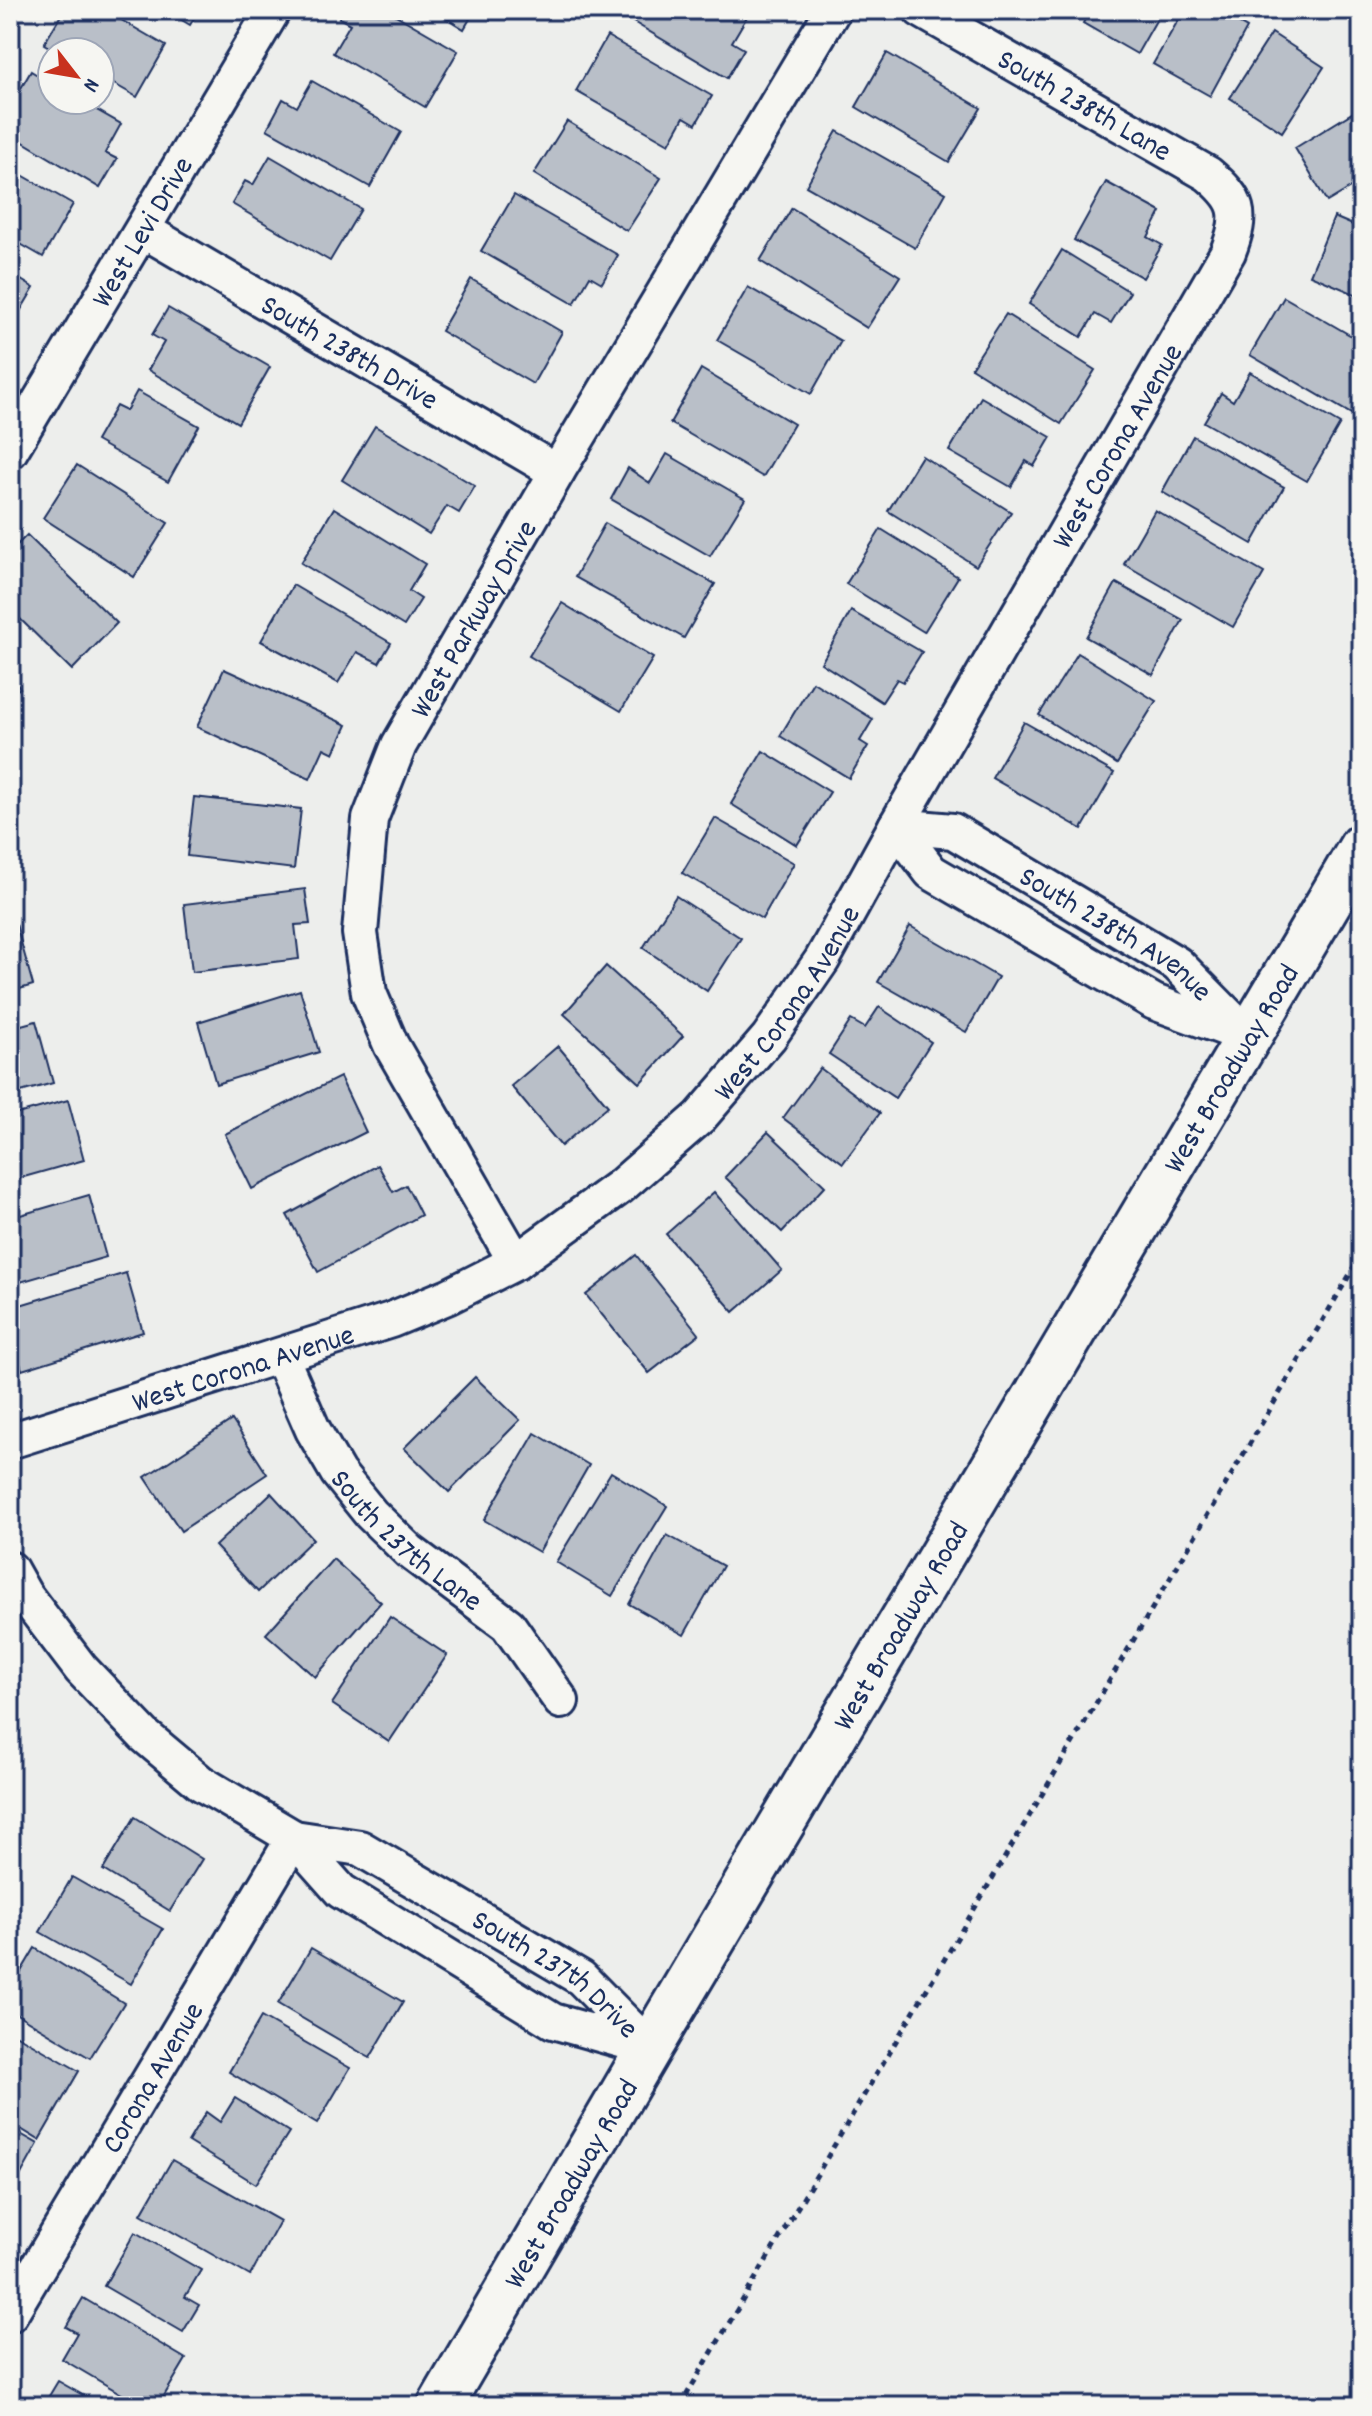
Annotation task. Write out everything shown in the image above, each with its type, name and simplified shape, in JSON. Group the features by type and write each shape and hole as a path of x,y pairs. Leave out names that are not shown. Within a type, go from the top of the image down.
{"main road":[{"name":"West Broadway Road","path":"440,2406 1362,846"}],"street":[{"name":"West Levi Drive","path":"10,451 273,10"},
{"name":"West Parkway Drive","path":"516,1262 391,1045 369,993 360,933 370,819 399,745 557,472 833,10"},
{"name":"South 238th Lane","path":"921,10 1208,174 1228,191 1238,211"},
{"name":"West Corona Avenue","path":"10,1441 281,1357 391,1320 449,1296 516,1262 621,1186 700,1117 769,1037 822,960 896,826 1228,252 1237,231 1238,211"},
{"name":"South 238th Drive","path":"143,230 557,472"},
{"name":"South 238th Avenue","path":"896,826 953,831 1177,964 1248,1036"},
{"name":"South 238th Avenue","path":"896,826 931,872 1154,1002 1248,1036"},
{"name":"South 237th Lane","path":"281,1357 313,1430 338,1473 371,1514 409,1551 508,1625 561,1701"},
{"name":"South 237th Drive","path":"10,1569 24,1594 81,1669 145,1736 201,1783 294,1838 341,1891 553,2021 649,2048"},
{"name":"South 237th Drive","path":"294,1838 360,1848 581,1978 649,2048"},
{"name":"Corona Avenue","path":"10,2314 294,1838"}],"path":[{"path":"680,2406 1362,1254"}],"building":[{"path":"64,10 104,10 166,46 137,97 116,85 116,36 49,36"},
{"path":"165,10 199,10 190,25"},
{"path":"343,10 387,10 458,51 425,107 333,53 350,24 339,18"},
{"path":"433,10 475,10 464,29"},
{"path":"630,10 738,10 748,15 732,42 744,49 727,78 625,17"},
{"path":"1090,10 1162,10 1137,54 1083,23"},
{"path":"1184,10 1215,10 1247,28 1210,96 1153,64"},
{"path":"1272,33 1324,67 1282,132 1230,98"},
{"path":"607,36 712,96 696,124 684,117 669,144 576,91"},
{"path":"887,53 981,108 949,162 856,107"},
{"path":"31,71 36,74 36,116 107,116 121,124 105,153 117,159 100,188 10,134 10,107"},
{"path":"312,81 401,132 370,187 267,129 283,99 297,107"},
{"path":"1360,108 1362,181 1327,202 1295,148"},
{"path":"567,121 661,178 627,231 534,174"},
{"path":"837,131 946,193 915,248 806,186"},
{"path":"270,156 361,209 330,261 232,204 245,181 253,185"},
{"path":"10,168 73,204 43,257 10,238"},
{"path":"1106,182 1161,212 1148,237 1162,245 1143,278 1074,240"},
{"path":"514,195 618,255 602,283 590,276 574,304 481,251"},
{"path":"792,208 900,276 867,328 760,261"},
{"path":"1334,217 1362,229 1362,297 1310,275"},
{"path":"1062,250 1130,292 1111,323 1095,314 1081,337 1029,304"},
{"path":"10,273 34,288 10,328"},
{"path":"471,279 562,332 533,384 441,331"},
{"path":"748,287 841,341 811,394 717,340"},
{"path":"1284,297 1362,342 1360,419 1250,355"},
{"path":"168,308 270,367 238,423 148,370 164,342 152,335"},
{"path":"1006,314 1095,370 1061,424 971,368"},
{"path":"701,369 794,424 763,477 670,423"},
{"path":"1250,372 1340,424 1307,481 1204,422 1221,393 1233,401"},
{"path":"137,391 199,426 168,482 96,441 116,406 126,411"},
{"path":"981,397 1051,437 1034,466 1026,461 1011,487 949,451"},
{"path":"375,426 475,486 459,513 447,506 429,534 342,480"},
{"path":"1193,436 1284,487 1252,544 1162,492"},
{"path":"667,454 745,499 710,556 611,499 628,468 650,483"},
{"path":"922,456 1011,512 976,566 888,511"},
{"path":"77,465 168,523 134,577 43,518"},
{"path":"334,508 425,564 409,591 421,599 404,626 301,563"},
{"path":"1155,510 1264,573 1233,627 1124,564"},
{"path":"605,523 715,584 684,638 575,577"},
{"path":"881,529 958,577 924,632 846,584"},
{"path":"27,535 117,623 72,670 10,609 10,552"},
{"path":"1116,583 1183,620 1153,675 1086,637"},
{"path":"293,585 391,643 379,663 357,652 338,683 261,641"},
{"path":"562,603 653,658 621,711 529,656"},
{"path":"851,611 922,652 903,682 897,679 882,702 821,663"},
{"path":"1078,653 1156,701 1117,764 1039,715"},
{"path":"224,669 347,725 334,753 324,748 310,779 197,727"},
{"path":"10,675 20,688 10,695"},
{"path":"813,682 873,719 860,741 868,746 849,778 780,736"},
{"path":"1024,722 1114,773 1082,829 992,778"},
{"path":"763,751 830,792 797,845 731,804"},
{"path":"194,797 301,809 294,869 187,856"},
{"path":"715,818 794,863 762,919 682,873"},
{"path":"305,889 310,924 295,925 299,959 192,972 184,904"},
{"path":"676,896 741,938 707,991 643,948"},
{"path":"16,924 33,985 10,992 10,926"},
{"path":"910,926 998,977 966,1032 878,982"},
{"path":"606,966 683,1036 640,1083 564,1014"},
{"path":"300,990 319,1052 216,1084 198,1022"},
{"path":"879,1007 931,1042 895,1098 829,1054 851,1020 865,1028"},
{"path":"36,1021 53,1083 10,1095 10,1028"},
{"path":"558,1046 608,1106 561,1146 511,1086"},
{"path":"820,1068 880,1113 843,1163 783,1118"},
{"path":"340,1077 366,1132 252,1189 225,1134"},
{"path":"68,1100 84,1160 10,1181 10,1116"},
{"path":"768,1132 825,1186 782,1232 725,1177"},
{"path":"378,1165 393,1192 406,1185 421,1215 318,1272 287,1215"},
{"path":"714,1192 782,1270 734,1312 666,1234"},
{"path":"89,1195 106,1257 10,1285 10,1218"},
{"path":"636,1255 699,1334 649,1373 586,1295"},
{"path":"126,1273 143,1332 22,1370 10,1330 10,1308"},
{"path":"475,1377 520,1420 449,1492 404,1448"},
{"path":"232,1420 267,1474 181,1531 145,1477"},
{"path":"535,1433 589,1465 539,1552 484,1520"},
{"path":"611,1472 667,1506 612,1596 556,1562"},
{"path":"271,1493 313,1539 258,1592 215,1546"},
{"path":"667,1535 723,1566 684,1635 629,1604"},
{"path":"333,1559 381,1602 315,1677 266,1634"},
{"path":"390,1617 447,1655 389,1742 332,1704"},
{"path":"135,1817 202,1859 170,1911 103,1870"},
{"path":"72,1877 163,1929 131,1984 40,1932"},
{"path":"35,1948 124,2003 90,2058 10,2010 10,1990"},
{"path":"311,1948 403,2002 370,2058 278,2004"},
{"path":"261,2017 350,2068 317,2124 229,2072"},
{"path":"10,2031 79,2071 39,2140 11,2123 18,2111 10,2106"},
{"path":"235,2098 289,2132 256,2184 188,2142 206,2112 220,2122"},
{"path":"10,2128 38,2144 10,2194"},
{"path":"172,2160 280,2221 250,2276 141,2214"},
{"path":"135,2232 201,2270 185,2297 199,2305 183,2332 104,2286"},
{"path":"83,2298 186,2359 158,2406 142,2406 62,2359 77,2333 66,2327"},
{"path":"58,2381 102,2406 43,2406"}]}
